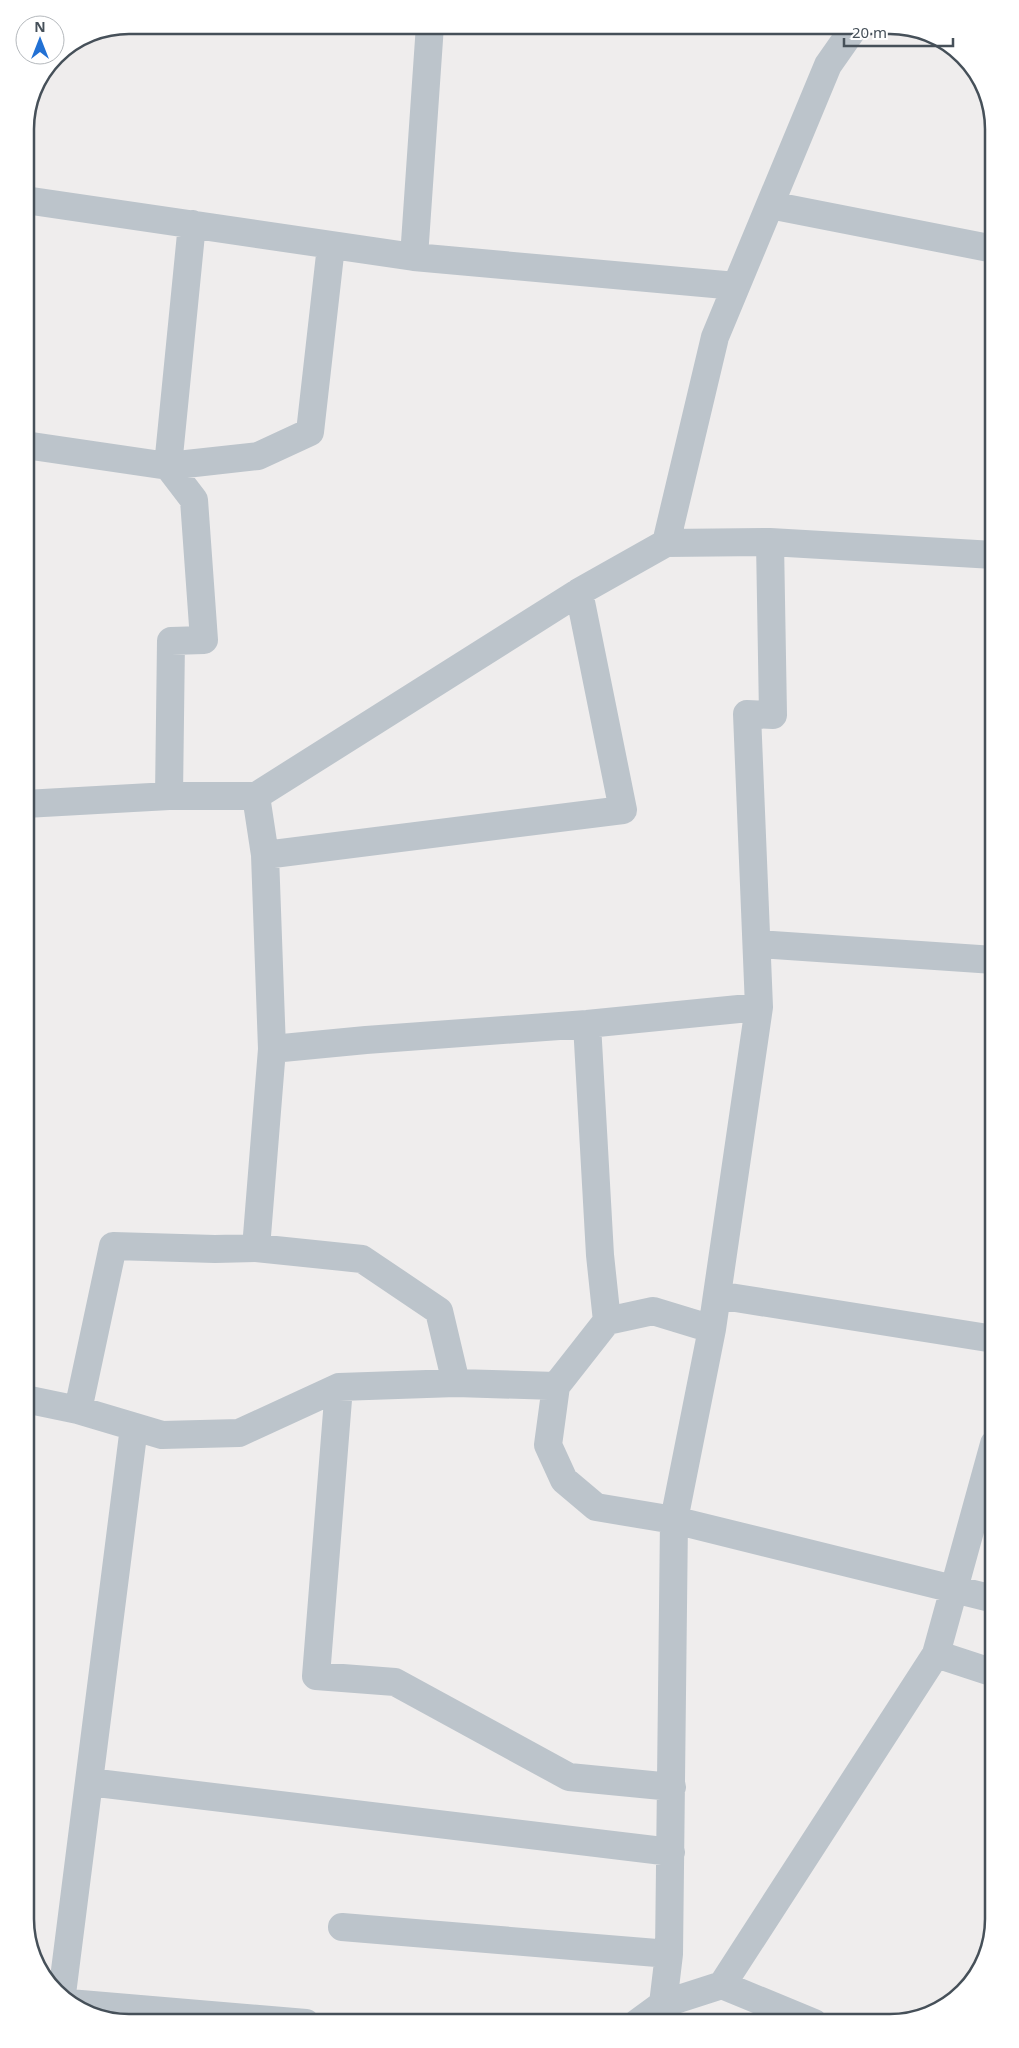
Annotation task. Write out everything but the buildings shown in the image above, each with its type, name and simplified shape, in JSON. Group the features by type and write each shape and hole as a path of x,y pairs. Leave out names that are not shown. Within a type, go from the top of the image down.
{"street":[{"path":"414,257 429,34"},
{"path":"666,543 715,337 828,65 850,34"},
{"path":"34,201 414,257 736,286"},
{"path":"770,206 985,247"},
{"path":"169,796 171,641 204,640 194,500 168,466 192,224"},
{"path":"34,445 168,466 258,456 310,432 331,246"},
{"path":"663,2004 669,1954 674,1520 712,1329 759,1007 747,714 773,714 770,542"},
{"path":"34,804 169,796 256,796 578,592 666,543 770,542 985,555"},
{"path":"265,855 623,810 578,592"},
{"path":"256,796 265,855 272,1048 256,1248"},
{"path":"757,944 985,959"},
{"path":"272,1048 587,1024 759,1007"},
{"path":"587,1024 600,1245 607,1321"},
{"path":"78,1410 113,1246 216,1249 256,1248 362,1259 439,1311 456,1382"},
{"path":"717,1295 985,1338"},
{"path":"712,1329 653,1311 607,1321 556,1386 548,1446 564,1480 596,1507 674,1520 985,1598"},
{"path":"34,1401 78,1410 162,1435 238,1434 339,1387 456,1382 556,1386"},
{"path":"339,1387 316,1676 395,1682 569,1777 672,1787"},
{"path":"63,1987 134,1427"},
{"path":"649,2014 663,2004 722,1984 936,1654 985,1477"},
{"path":"936,1654 985,1670"},
{"path":"89,1782 671,1852"},
{"path":"342,1927 669,1954"},
{"path":"722,1984 793,2014"},
{"path":"95,2008 130,2014"}]}
